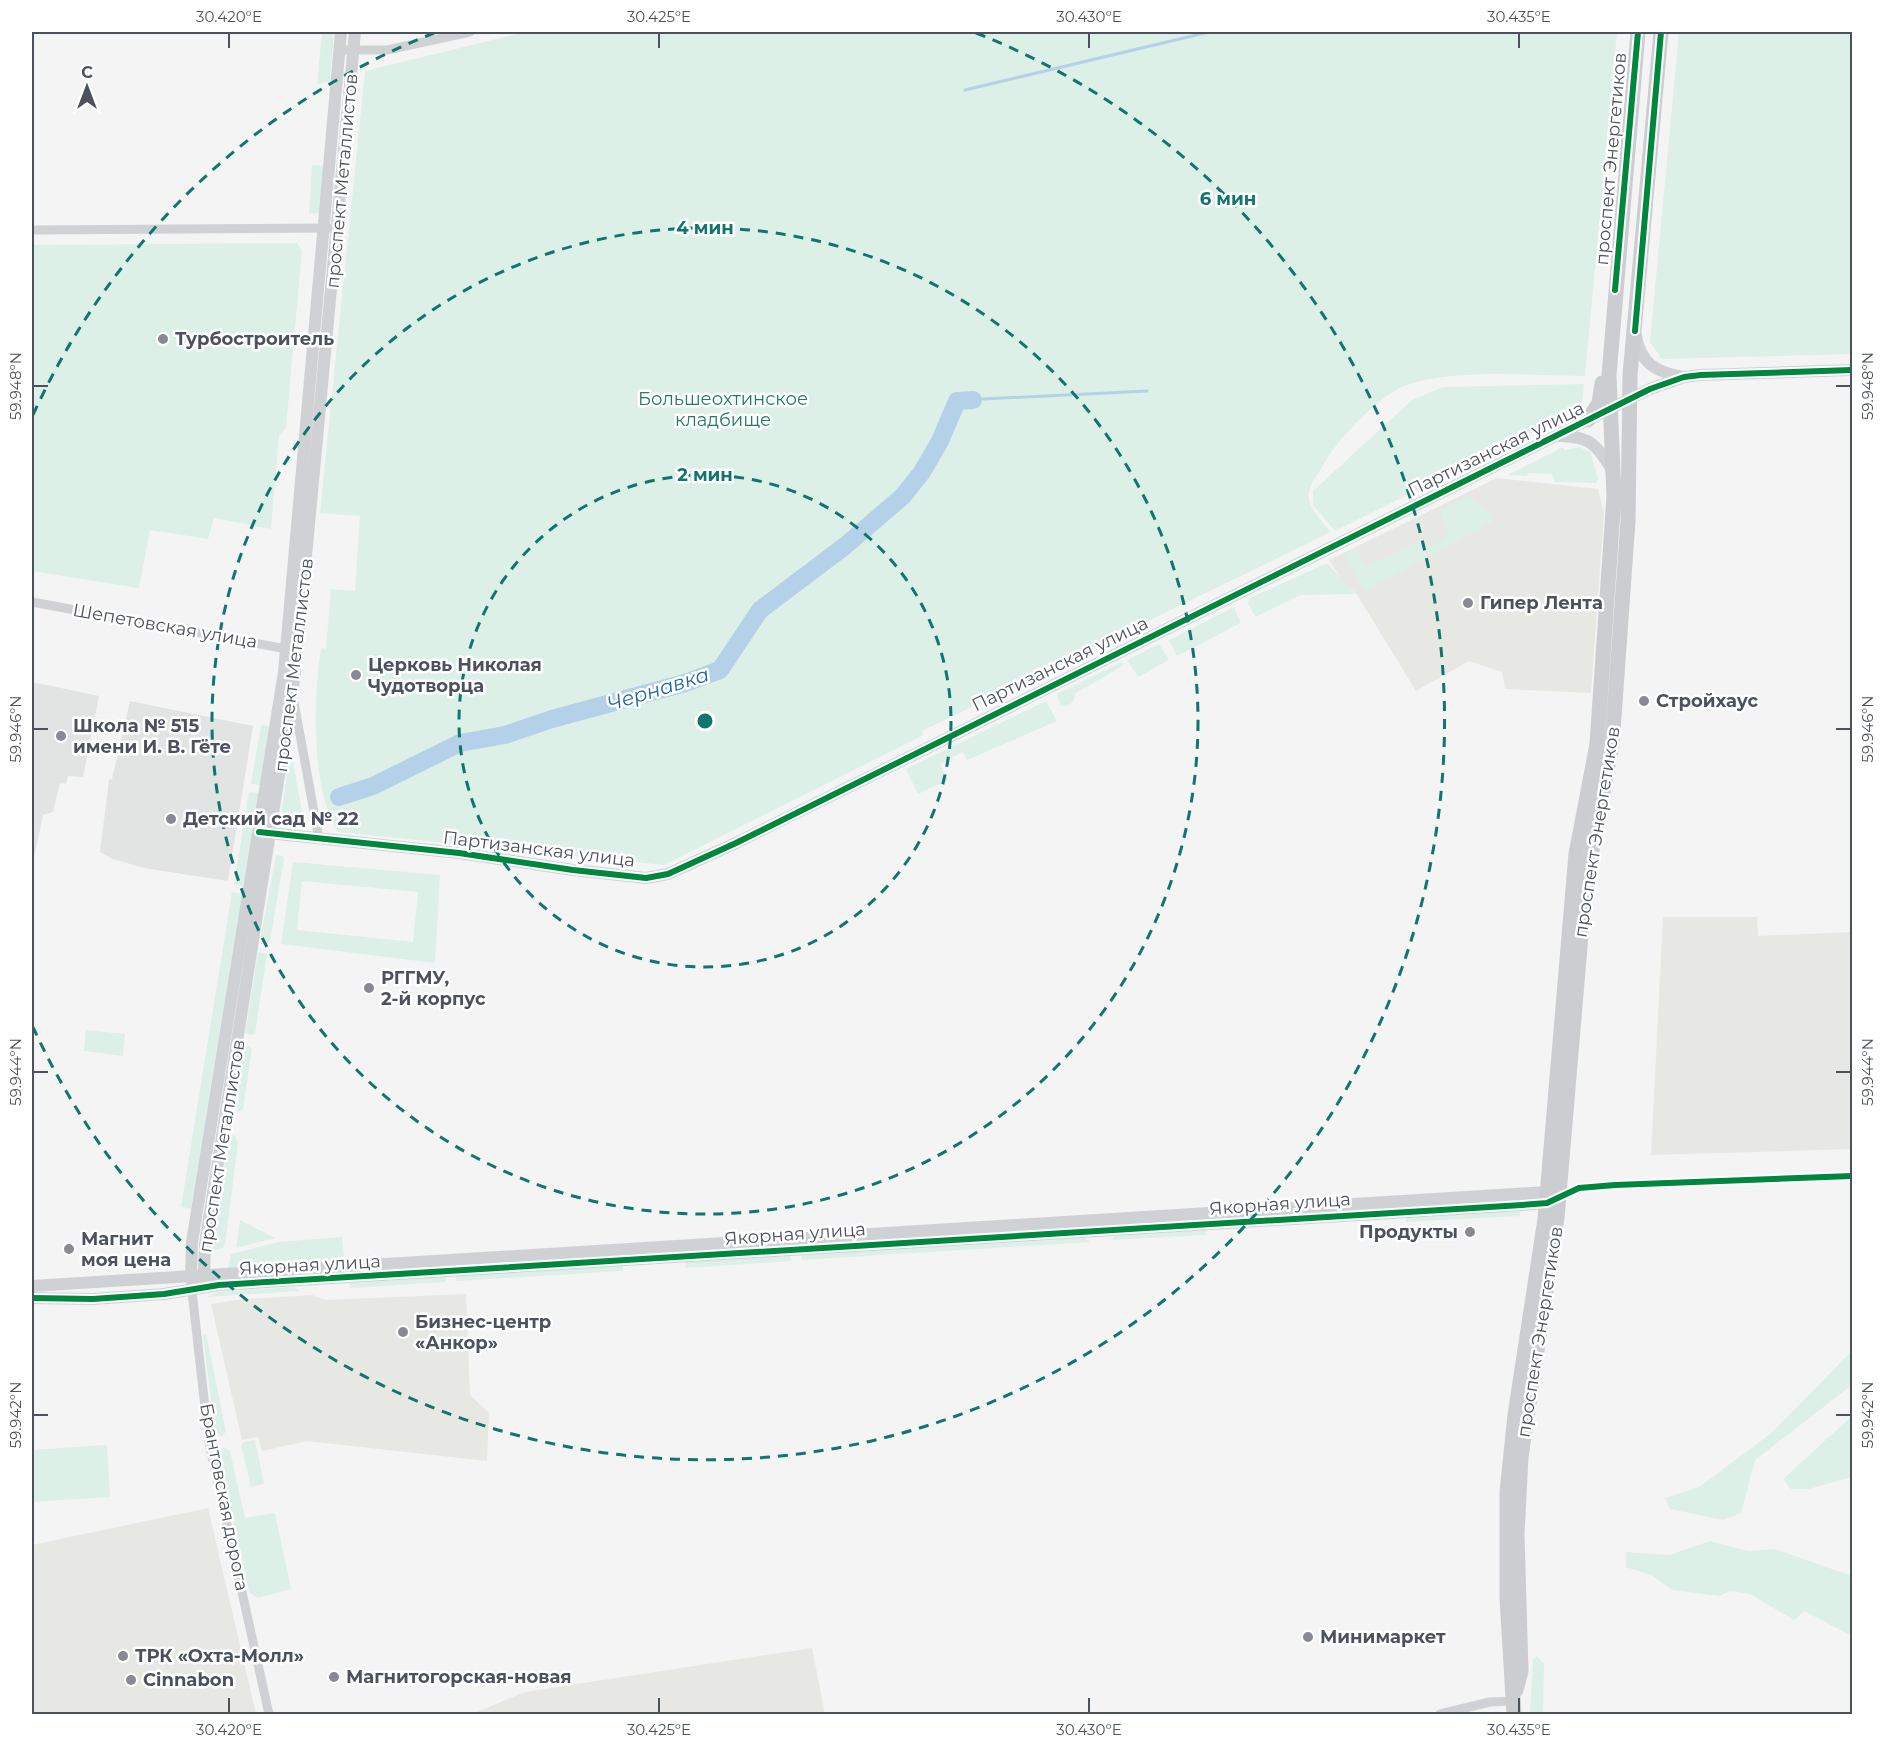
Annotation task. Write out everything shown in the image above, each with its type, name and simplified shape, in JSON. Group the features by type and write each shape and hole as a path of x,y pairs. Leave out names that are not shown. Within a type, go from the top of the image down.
{"main road":[{"name":"проспект Энергетиков","path":"1551,1197 1576,854 1597,744 1614,473 1610,408 1611,337 1638,32"},
{"name":"проспект Энергетиков","path":"1514,1708 1521,1671 1517,1544 1521,1457 1585,888 1612,745 1628,521 1630,398 1661,32"},
{"path":"1588,420 1602,396 1605,349 1611,337"}],"street":[{"name":"проспект Металлистов","path":"331,228 341,32"},
{"name":"проспект Металлистов","path":"192,1290 204,1276 205,1244 292,650 331,228 355,32"},
{"path":"339,50 387,50 470,32"},
{"path":"32,230 331,228"},
{"path":"1635,331 1641,357 1648,366 1669,375 1684,377"},
{"name":"Партизанская улица","path":"265,832 459,853 631,877 668,874 736,843 1630,398 1684,377 1852,370"},
{"path":"1557,436 1582,438 1589,441 1614,473"},
{"name":"Шепетовская улица","path":"32,602 292,650"},
{"name":"проспект Металлистов","path":"191,1277 192,1242 265,832 293,694 292,650"},
{"path":"293,694 319,839"},
{"name":"Якорная улица","path":"32,1298 93,1299 192,1290 219,1285 1551,1197 1579,1188 1615,1185 1852,1176"},
{"name":"Якорная улица","path":"32,1286 1551,1197"},
{"name":"Брантовская дорога","path":"191,1277 209,1443 268,1714"},
{"path":"1440,1714 1490,1702 1514,1708"}],"shaded area":[{"path":"1497,478 1598,489 1604,513 1591,693 1505,689 1502,672 1469,661 1416,691 1356,593 1342,580 1329,560"},
{"name":"Школа № 515 имени И. В. Гёте","path":"32,682 99,696 83,777 68,776 66,784 60,783 53,812 43,815 32,868"},
{"name":"Детский сад № 22","path":"130,701 253,726 228,881 144,868 113,859 100,852 109,780 112,779"},
{"path":"1663,917 1757,917 1758,936 1852,932 1852,1149 1651,1155"},
{"path":"466,1294 470,1395 489,1413 487,1461 307,1441 262,1451 258,1437 242,1440 211,1304 235,1300 312,1295 326,1300"},
{"path":"208,1508 256,1714 32,1714 32,1545"},
{"path":"812,1648 825,1714 472,1714 525,1692"}],"green space":[{"path":"322,32 334,32 330,81 317,84"},
{"name":"Большеохтинское кладбище","path":"525,32 1617,32 1585,376 1518,374 1449,376 1407,385 1397,390 1374,406 1351,428 1333,450 1313,482 1309,497 1310,504 1331,532 922,731 924,735 664,865 338,832 329,814 319,769 316,743 316,692 321,648 326,649 331,589 355,591 360,516 320,513 365,71"},
{"path":"1679,32 1852,32 1852,354 1662,359 1650,342"},
{"path":"312,165 325,166 321,214 309,213"},
{"name":"Турбостроитель","path":"297,243 302,251 286,428 279,435 271,529 214,518 208,539 150,530 139,588 32,571 32,245"},
{"path":"1584,384 1582,406 1577,410 1335,531 1313,505 1313,491 1412,400 1443,387"},
{"path":"1563,447 1565,450 1579,447 1590,452 1598,478 1596,483 1555,482 1552,474 1508,475"},
{"path":"1468,496 1491,514 1492,522 1430,556 1426,549 1449,535 1441,515 1442,509"},
{"path":"1420,541 1428,557 1365,591 1344,554 1356,548 1366,567"},
{"path":"1327,563 1356,594 1301,595 1255,617 1248,603 1250,598"},
{"path":"1234,607 1241,623 1177,656 1169,640"},
{"path":"1159,644 1169,660 1138,677 1127,660"},
{"path":"1122,662 1124,665 1076,693 1073,702 1065,707 1060,705 1057,694"},
{"path":"1046,701 1057,721 967,760 963,752 940,764 948,780 918,794 906,769"},
{"path":"261,725 269,726 260,785 251,784"},
{"path":"289,760 293,762 304,823 299,828 284,827 280,823"},
{"path":"249,792 259,793 243,886 234,884"},
{"path":"276,855 283,856 284,859 270,942 260,940"},
{"path":"293,862 440,875 435,963 281,944","holes":["302,881 418,892 413,942 297,930"]},
{"path":"232,892 242,894 191,1209 181,1207"},
{"path":"258,952 267,954 255,1034 252,1035 245,1033"},
{"path":"86,1030 125,1034 123,1056 84,1051"},
{"path":"248,1046 252,1049 243,1109 237,1112 239,1098 235,1096 243,1047"},
{"path":"229,1133 235,1136 238,1144 225,1244 223,1248 212,1251"},
{"path":"1520,1211 1520,1216 1406,1222 1406,1218"},
{"path":"240,1220 275,1238 236,1248"},
{"path":"1205,1230 1206,1235 1111,1240 1115,1236"},
{"path":"342,1237 344,1256 340,1261 228,1268 231,1254 278,1242"},
{"path":"1084,1238 1091,1242 802,1260 802,1255"},
{"path":"790,1256 791,1261 686,1268 685,1262"},
{"path":"623,1266 623,1271 456,1281 456,1276"},
{"path":"446,1277 446,1282 350,1288 350,1283"},
{"path":"294,1287 300,1291 206,1297 218,1292"},
{"path":"206,1334 226,1431 222,1437 215,1433 203,1335"},
{"path":"1852,1351 1852,1385 1755,1460 1741,1513 1723,1520 1670,1509 1665,1498 1699,1487 1770,1434"},
{"path":"1852,1416 1852,1477 1809,1489 1791,1489 1783,1479"},
{"path":"255,1440 264,1484 251,1487 241,1445 243,1442"},
{"path":"107,1445 110,1497 32,1502 32,1450"},
{"path":"225,1447 230,1451 245,1518 275,1513 291,1589 258,1598 249,1592 219,1453"},
{"path":"1710,1541 1748,1551 1775,1549 1852,1576 1852,1636 1804,1611 1794,1620 1750,1594 1730,1591 1719,1596 1672,1590 1653,1576 1626,1567 1626,1552 1669,1555"},
{"path":"1537,1656 1544,1664 1543,1714 1530,1714 1533,1659"}],"waterway":[{"path":"965,90 1209,32"},
{"path":"983,399 1147,391"},
{"name":"Чернавка","path":"339,797 373,786 460,743 505,735 552,719 685,683 720,670 760,610 845,546 903,496 922,472 940,441 957,401 973,400"}],"cycle path":[{"path":"1615,290 1638,32"},
{"path":"1635,331 1661,32"},
{"path":"259,832 459,853 646,878 668,874 736,843 1650,389 1684,377 1701,375 1852,370"},
{"path":"32,1298 93,1299 164,1294 219,1285 1522,1205 1547,1203 1579,1188 1615,1185 1852,1176"}],"place":[{"name":"Турбостроитель","path":"163,339"},
{"name":"Гипер Лента","path":"1468,603"},
{"name":"Церковь Николая Чудотворца","path":"356,675"},
{"name":"Стройхаус","path":"1644,701"},
{"name":"Школа № 515 имени И. В. Гёте","path":"61,736"},
{"name":"Детский сад № 22","path":"171,819"},
{"name":"РГГМУ, 2-й корпус","path":"369,988"},
{"name":"Продукты","path":"1470,1232"},
{"name":"Магнит моя цена","path":"69,1249"},
{"name":"Бизнес-центр «Анкор»","path":"403,1332"},
{"name":"Минимаркет","path":"1308,1637"},
{"name":"ТРК «Охта-Молл»","path":"123,1656"},
{"name":"Магнитогорская-новая","path":"334,1677"},
{"name":"Cinnabon","path":"131,1680"}]}
